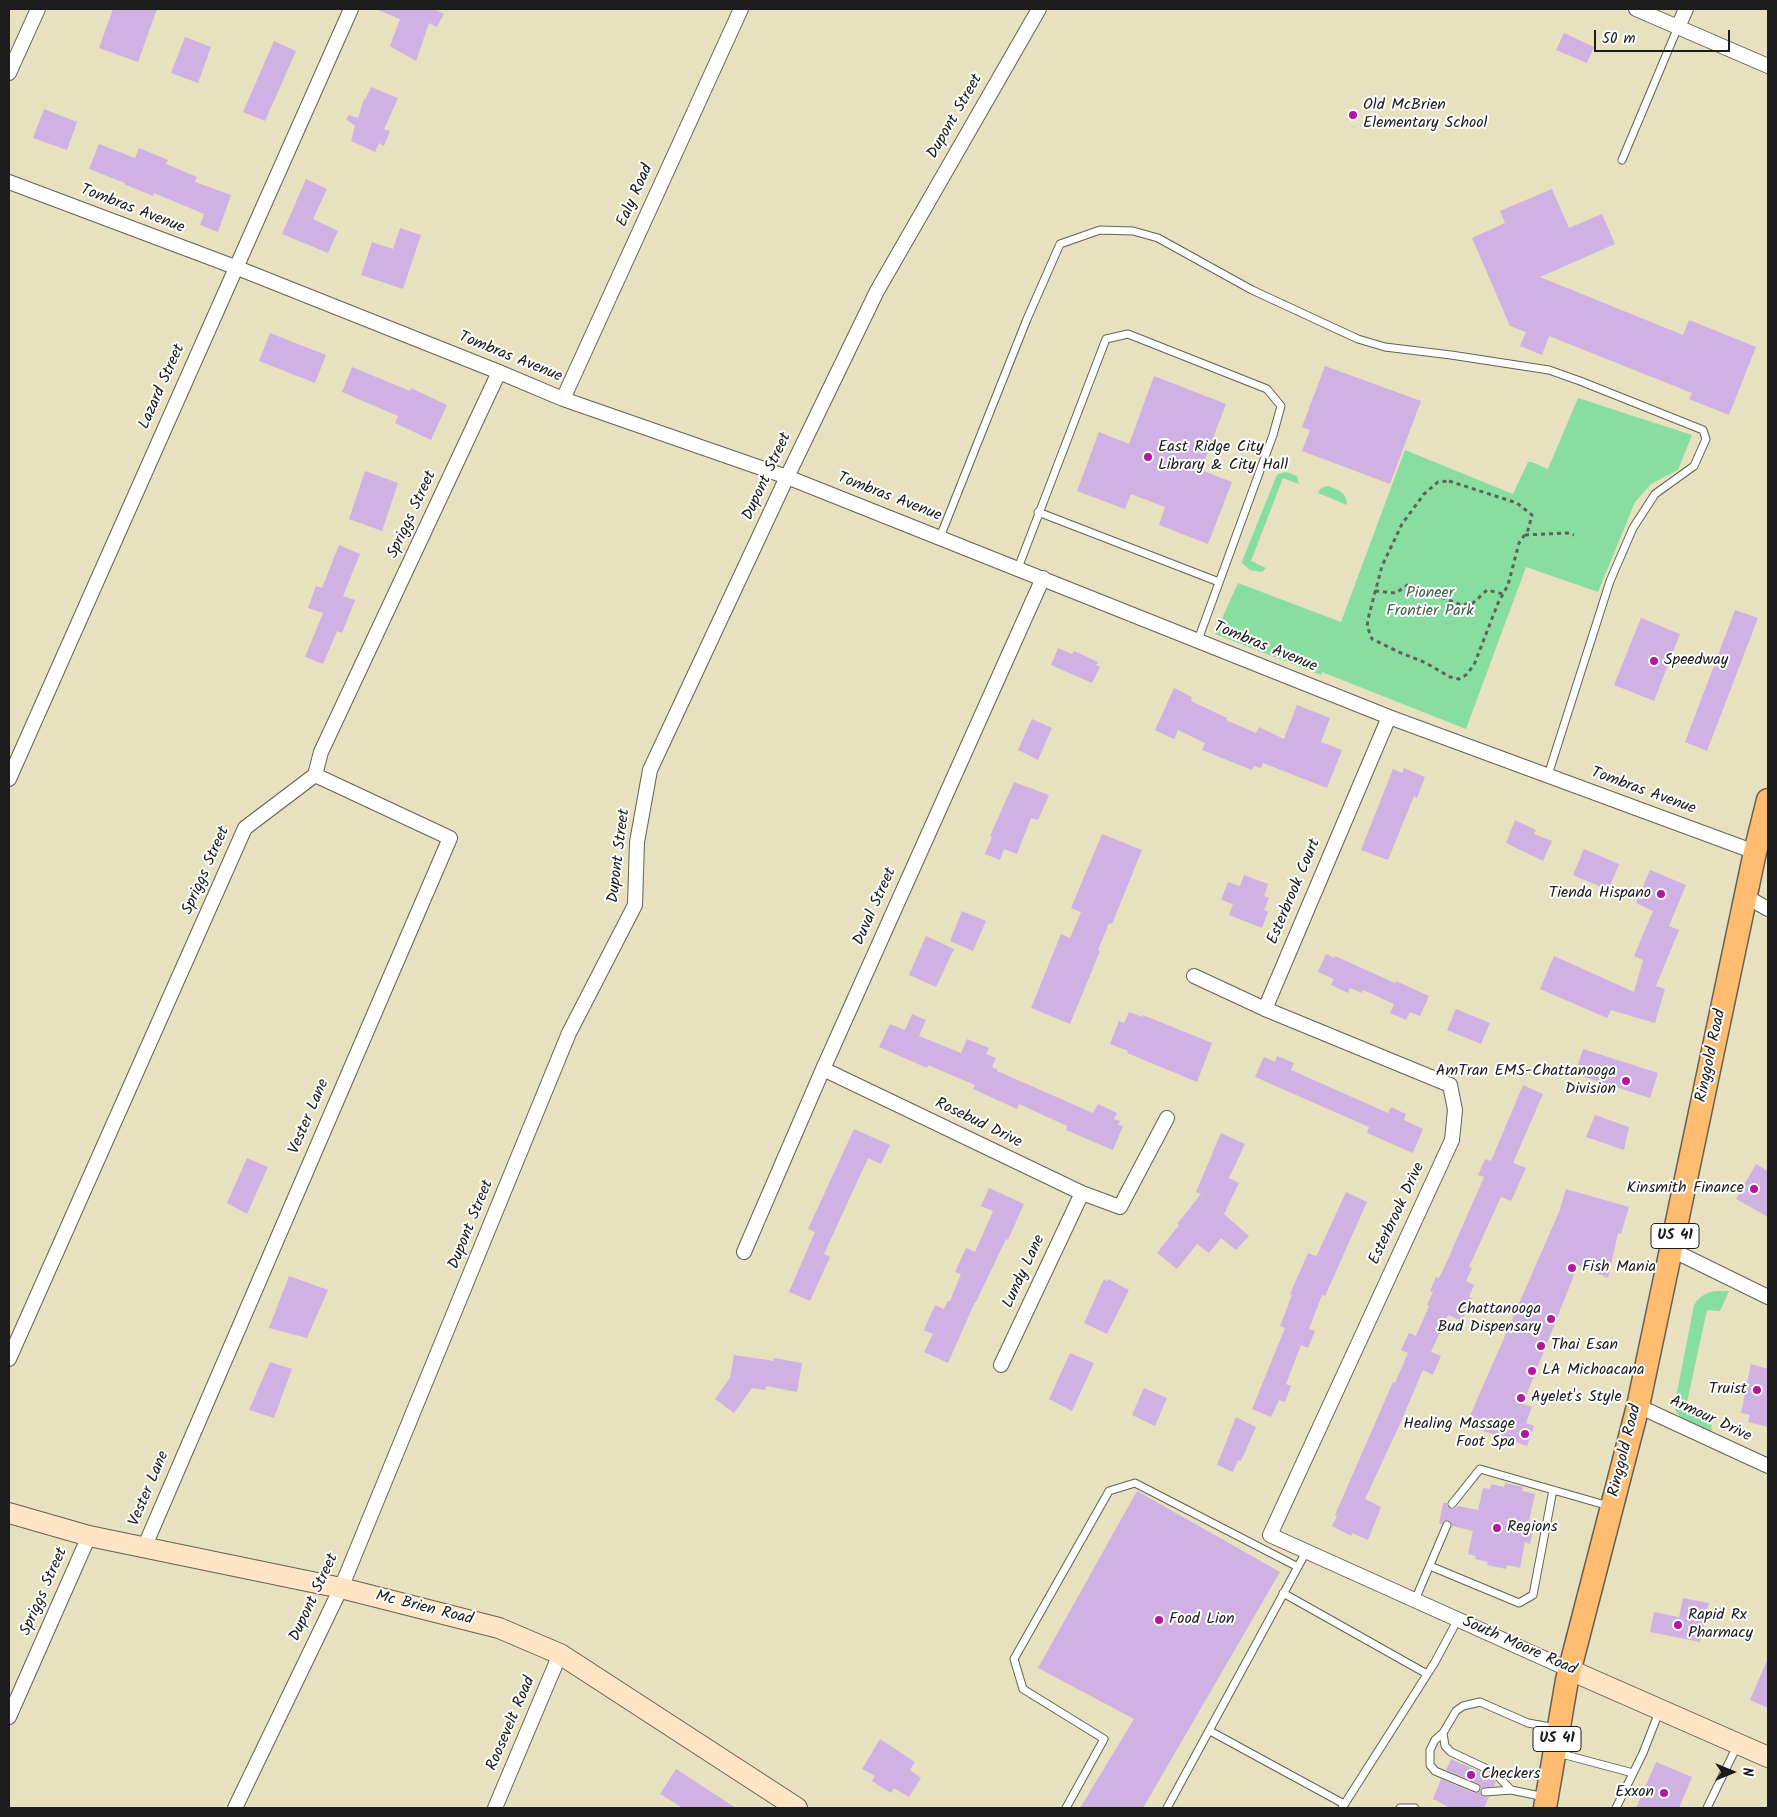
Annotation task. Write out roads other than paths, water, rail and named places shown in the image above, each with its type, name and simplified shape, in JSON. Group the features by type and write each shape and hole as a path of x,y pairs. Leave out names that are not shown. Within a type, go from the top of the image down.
{"main road":[{"name":"Ringgold Road","path":"1546,1803 1570,1670 1638,1406 1745,896 1768,800"},
{"name":"Mc Brien Road","path":"9,1513 89,1536 341,1588 499,1628 560,1654 797,1808"},
{"name":"South Moore Road","path":"1570,1670 1768,1757"}],"street":[{"path":"9,73 38,9"},
{"name":"Lazard Street","path":"9,779 351,9"},
{"name":"Ealy Road","path":"563,399 741,9"},
{"name":"Dupont Street","path":"235,1808 341,1588 570,1034 635,905 637,842 650,770 787,477 877,291 1039,9"},
{"path":"1636,9 1768,66"},
{"path":"1678,27 1686,9"},
{"name":"Tombras Avenue","path":"9,182 235,267 563,399 787,477 1389,717 1755,852"},
{"name":"Spriggs Street","path":"9,1359 245,828 315,775 321,752 499,372"},
{"name":"Duval Street","path":"744,1252 823,1069 1043,578"},
{"name":"Esterbrook Court","path":"1265,1009 1389,717"},
{"name":"Vester Lane","path":"144,1548 450,838 315,775"},
{"path":"1745,896 1768,909"},
{"path":"1194,976 1265,1009"},
{"name":"Esterbrook Drive","path":"1265,1009 1450,1085 1455,1110 1452,1140 1270,1535"},
{"name":"Rosebud Drive","path":"823,1069 1082,1193 1120,1207 1167,1118"},
{"name":"Lundy Lane","path":"1001,1365 1082,1193"},
{"path":"1672,1250 1768,1298"},
{"name":"Armour Drive","path":"1638,1406 1768,1466"},
{"name":"South Moore Road","path":"1270,1535 1570,1670"},
{"name":"Spriggs Street","path":"9,1717 89,1536"},
{"name":"Roosevelt Road","path":"495,1808 560,1654"}],"lane":[{"path":"1622,160 1678,27"},
{"path":"940,537 1027,319 1060,244 1100,230 1133,231 1158,238 1252,290 1358,339 1385,347 1549,370 1580,381 1703,430 1706,439 1694,466 1655,494 1633,528 1610,581 1548,775"},
{"path":"1018,568 1106,338 1128,334 1267,388 1281,406 1198,640"},
{"path":"1038,512 1219,582"},
{"path":"1452,1504 1480,1469 1612,1507"},
{"path":"1066,1808 1104,1739 1023,1689 1014,1659 1109,1491 1135,1483 1298,1567"},
{"path":"1430,1566 1519,1603 1533,1595 1553,1490"},
{"path":"1415,1600 1447,1525"},
{"path":"1167,1808 1306,1552"},
{"path":"1283,1593 1427,1674"},
{"path":"1210,1731 1343,1806 1427,1674 1458,1620"},
{"path":"1476,1788 1435,1771 1430,1765 1430,1750 1435,1740 1443,1734 1456,1710 1463,1706 1480,1702 1528,1723 1559,1729"},
{"path":"1616,1808 1660,1709"},
{"path":"1443,1734 1445,1746 1451,1752 1485,1768"},
{"path":"1707,1808 1739,1744"},
{"path":"1555,1752 1633,1773"},
{"path":"1494,1772 1511,1790"},
{"path":"1485,1792 1511,1790 1546,1803"},
{"path":"1400,1808 1414,1808"}],"place":[{"name":"Old McBrien Elementary School","path":"1353,115"},
{"name":"East Ridge City Library & City Hall","path":"1148,457"},
{"name":"Speedway","path":"1654,661"},
{"name":"Tienda Hispano","path":"1661,894"},
{"name":"AmTran EMS-Chattanooga Division","path":"1626,1081"},
{"name":"Kinsmith Finance","path":"1754,1189"},
{"name":"Fish Mania","path":"1572,1268"},
{"name":"Chattanooga Bud Dispensary","path":"1551,1319"},
{"name":"Thai Esan","path":"1541,1346"},
{"name":"LA Michoacana","path":"1532,1371"},
{"name":"Truist","path":"1757,1390"},
{"name":"Ayelet's Style","path":"1521,1398"},
{"name":"Healing Massage Foot Spa","path":"1525,1434"},
{"name":"Regions","path":"1497,1528"},
{"name":"Food Lion","path":"1159,1620"},
{"name":"Rapid Rx Pharmacy","path":"1678,1625"},
{"name":"Checkers","path":"1471,1775"},
{"name":"Exxon","path":"1664,1793"}],"park label":[{"name":"Pioneer Frontier Park","path":"1430,603"}]}
